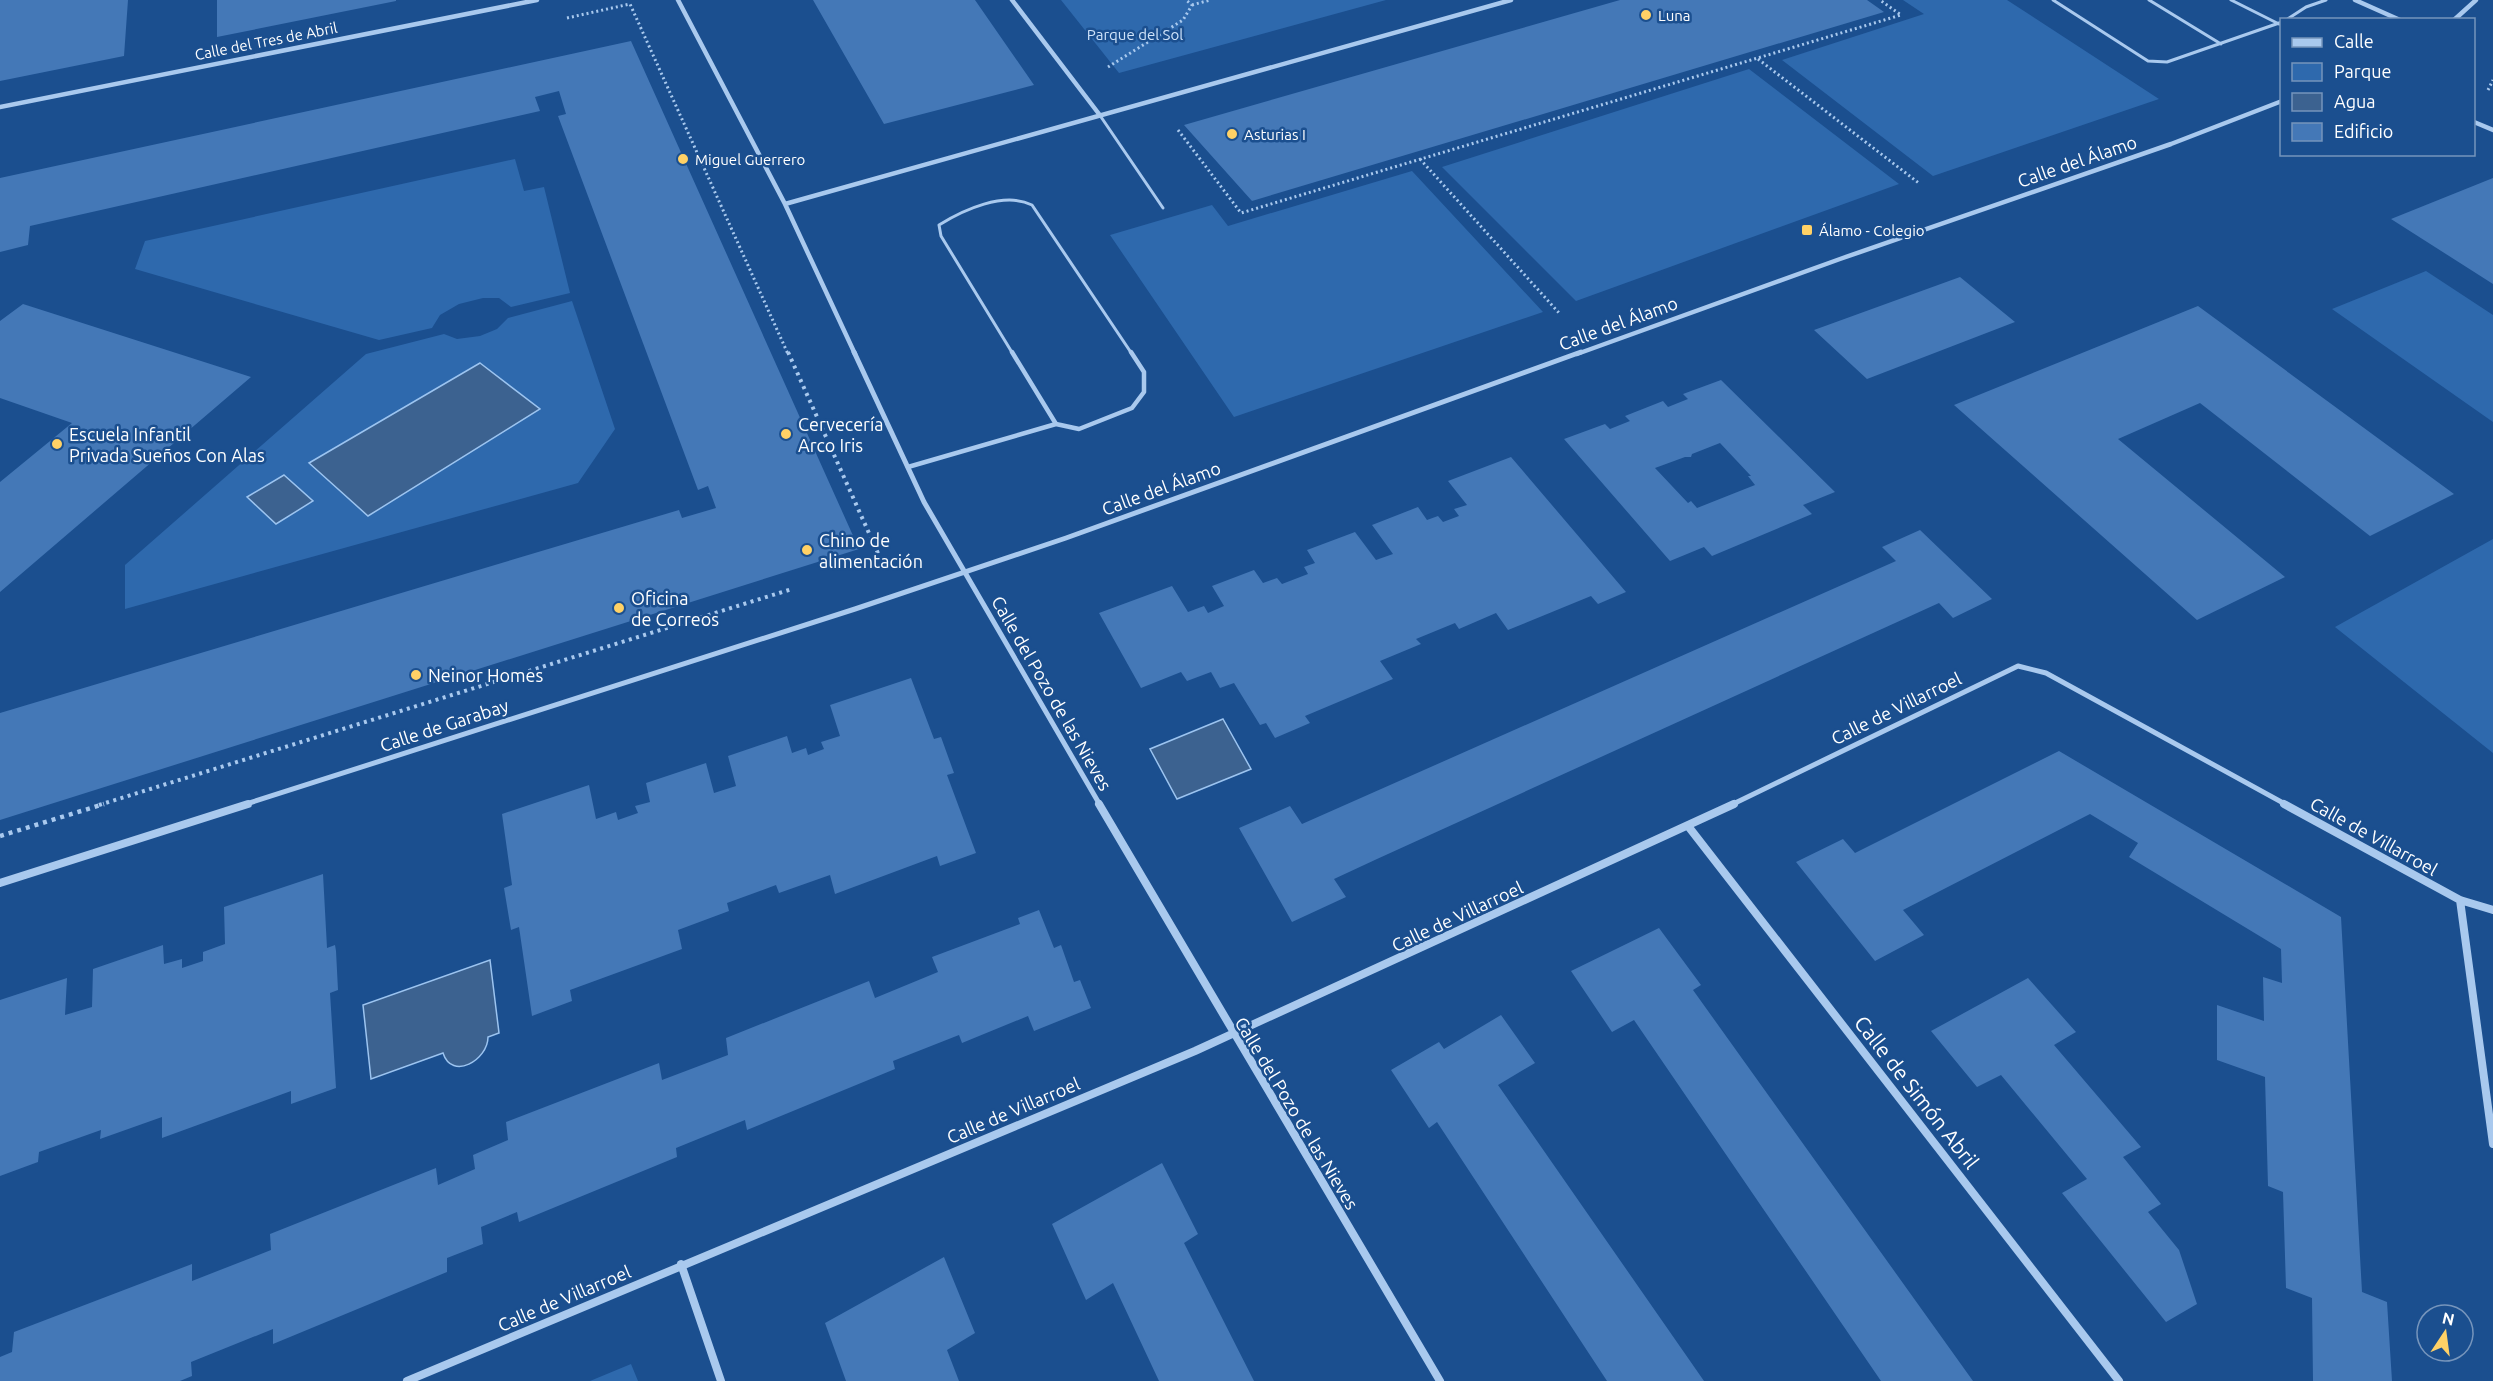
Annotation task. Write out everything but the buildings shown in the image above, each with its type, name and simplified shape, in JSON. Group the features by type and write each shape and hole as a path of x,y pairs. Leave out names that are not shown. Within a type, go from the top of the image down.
{"street":[{"name":"Calle del Tres de Abril","path":"0,107 537,0"},
{"name":"Calle del Pozo de las Nieves","path":"678,0 785,204 924,502 1233,1034 1440,1381"},
{"path":"1012,0 1099,114"},
{"path":"785,204 1155,98 1511,0"},
{"path":"2355,0 2396,18"},
{"path":"2456,18 2476,0"},
{"name":"Calle del Álamo","path":"964,572 1066,538 1840,259 2171,144 2280,102"},
{"path":"2475,122 2493,130"},
{"name":"Calle de Garabay","path":"0,883 964,572"},
{"name":"Calle de Villarroel","path":"407,1381 1233,1034 1688,826 2018,666 2046,673 2460,900 2493,910"},
{"name":"Calle de Simón Abril","path":"1688,826 2119,1381"},
{"path":"2460,900 2493,1144"},
{"path":"681,1264 721,1381"}],"lane":[{"path":"2053,0 2148,61 2167,62 2280,23"},
{"path":"2149,0 2221,44"},
{"path":"2231,0 2280,23"},
{"path":"2289,18 2326,0"},
{"path":"1099,114 1163,208"},
{"path":"908,467 1056,424 1079,429 1132,408 1144,392 1144,372 1032,205 1019,200 999,202 947,219 939,225 941,236 1056,424"}],"path":[{"path":"1186,0 1192,5"},
{"path":"1074,82 1113,65 1183,20 1192,5 1210,0"},
{"path":"1155,98 1241,213 1901,15 1880,0"},
{"path":"630,4 881,560 871,563"},
{"path":"1757,58 1920,184"},
{"path":"1420,159 1560,314"},
{"path":"0,836 798,587"}],"green space":[{"name":"Parque del Sol","path":"1061,0 1386,0 1119,73"},
{"path":"1903,0 2007,0 2159,99 1933,176 1782,60 1924,14"},
{"path":"1749,69 1899,184 1576,301 1442,167"},
{"path":"515,159 524,191 544,187 570,293 511,307 499,298 483,298 459,304 440,315 432,328 379,340 135,269 145,241"},
{"path":"1412,171 1543,312 1234,417 1110,235 1212,205 1228,226"},
{"path":"2426,271 2493,315 2493,422 2332,309"},
{"path":"572,301 615,429 578,483 125,609 125,565 366,354 444,334 457,339 480,336 497,329 508,318"},
{"path":"2493,539 2493,753 2335,627"},
{"path":"631,1364 638,1381 590,1381"}],"water":[{"path":"480,363 540,409 368,516 309,463"},
{"path":"284,475 313,501 276,524 247,497"},
{"path":"1223,719 1251,769 1177,799 1150,749"},
{"path":"490,960 499,1033 488,1037 482,1053 476,1060 469,1064 454,1066 443,1053 371,1079 363,1005"}],"place":[{"name":"Luna","path":"1646,15"},
{"name":"Asturias I","path":"1232,134"},
{"name":"Miguel Guerrero","path":"683,159"},
{"name":"Álamo - Colegio","path":"1807,230"},
{"name":"Cervecería Arco Iris","path":"786,434"},
{"name":"Escuela Infantil Privada Sueños Con Alas","path":"57,444"},
{"name":"Chino de alimentación","path":"807,550"},
{"name":"Oficina de Correos","path":"619,608"},
{"name":"Neinor Homes","path":"416,675"}]}
